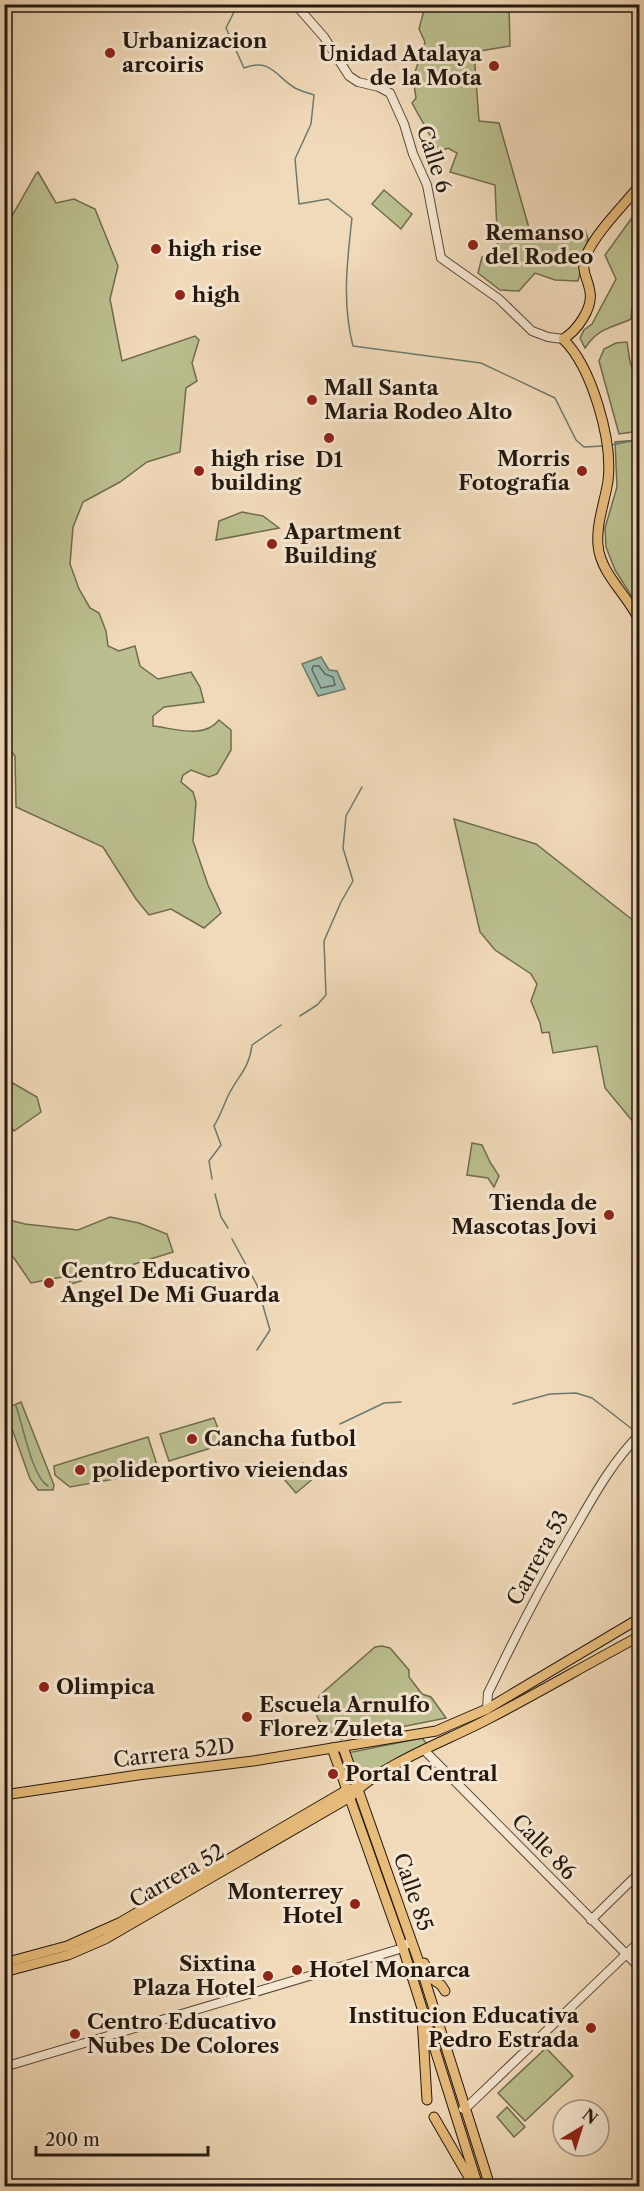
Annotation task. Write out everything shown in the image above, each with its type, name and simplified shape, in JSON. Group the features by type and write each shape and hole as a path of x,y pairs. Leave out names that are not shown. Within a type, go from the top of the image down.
{"main road":[{"path":"639,185 587,253 583,269 590,292 589,303 575,328 563,339 572,348 589,381 606,430 608,478 598,546 603,563 635,610 639,622"},
{"path":"487,1709 639,1618"},
{"name":"Carrera 52","path":"4,1963 67,1946 121,1922 424,1750 492,1717 639,1636"},
{"name":"Carrera 52D","path":"4,1795 343,1747 436,1731 487,1709"},
{"name":"Calle 85","path":"343,1747 411,1940 490,2187"},
{"name":"Calle 85","path":"332,1748 421,2002 450,2093 476,2187"},
{"name":"Carrera 52","path":"4,1972 68,1955 105,1939 348,1794"},
{"path":"403,1948 424,1962 431,1978 445,1991"},
{"path":"421,2002 427,2100"},
{"path":"450,2093 466,2108"},
{"path":"434,2117 476,2187"}],"street":[{"name":"Calle 6","path":"295,4 324,37 349,76 358,82 379,87 390,93 427,185 441,258 500,299 526,328 548,337 563,339"},
{"name":"Carrera 53","path":"487,1709 488,1693 543,1583 603,1480 638,1435"},
{"name":"Calle 86","path":"424,1750 639,1968"},
{"path":"591,1920 639,1872"},
{"path":"4,2067 403,1948 411,1940"},
{"path":"455,2111 466,2108 639,1941"}],"green space":[{"path":"430,4 509,5 510,46 474,52 479,121 499,123 531,235 585,230 588,238 578,281 555,280 535,273 519,291 500,290 478,273 482,257 498,256 495,185 450,172 457,153 448,148 441,151 436,146 412,103 416,98 413,78 425,42 419,29 425,6"},
{"path":"38,172 56,203 74,199 95,209 118,266 110,299 122,361 195,336 199,340 192,363 197,381 186,388 180,452 147,462 120,482 83,502 73,527 70,564 79,589 90,608 99,613 106,631 108,646 119,651 135,646 140,666 158,679 191,672 200,687 204,702 164,707 153,716 153,726 197,731 205,730 219,720 231,730 231,750 217,774 209,777 191,770 183,775 181,782 193,792 196,802 193,841 208,885 221,913 204,928 171,909 149,915 136,899 103,847 16,807 15,756 4,743 4,230"},
{"path":"384,190 412,214 401,229 372,204"},
{"path":"639,208 639,300 632,308 631,319 600,332 585,348 580,338 584,330 592,324 616,279 605,255"},
{"path":"627,342 630,362 639,384 639,431 619,434 599,361 604,349 616,343"},
{"path":"640,440 639,608 615,570 606,547 605,528 617,487 615,442"},
{"path":"242,512 263,516 279,528 216,540 219,521"},
{"path":"454,819 536,844 639,925 639,1129 605,1088 597,1046 553,1053 549,1032 542,1033 531,1001 537,984 531,974 495,950 480,932"},
{"path":"4,1078 37,1097 41,1112 14,1131 5,1120"},
{"path":"472,1143 482,1145 499,1176 494,1187 488,1178 467,1175"},
{"path":"110,1217 139,1223 167,1234 173,1252 71,1284 67,1276 31,1283 14,1258 9,1254 5,1256 5,1219 25,1224 78,1230"},
{"path":"21,1402 54,1485 53,1490 38,1490 30,1479 5,1409"},
{"name":"Cancha futbol","path":"214,1418 224,1444 169,1461 160,1434"},
{"path":"148,1437 159,1471 70,1487 55,1475 54,1466"},
{"path":"303,1463 315,1477 296,1493 284,1479"},
{"path":"375,1647 390,1648 409,1670 409,1677 422,1694 431,1697 446,1718 341,1739 329,1731 317,1716 317,1703 320,1695"},
{"path":"422,1738 427,1744 357,1783 347,1753"},
{"path":"546,2048 573,2076 525,2121 498,2093"},
{"path":"507,2107 525,2127 514,2137 497,2117"}],"water":[{"path":"321,657 329,670 337,671 345,689 318,696 302,664"}],"waterway":[{"path":"238,4 226,28 244,68 253,65 267,67 295,88 314,95 311,124 295,159 299,204 328,199 352,218 347,266 347,298 353,346 481,363 555,398 576,440 584,447 603,446"},
{"path":"611,445 632,441 640,442"},
{"path":"300,1016 317,1005 326,995 324,941 353,881 343,848 346,816 362,787"},
{"path":"212,1179 209,1161 221,1145 214,1126 232,1089 246,1067 252,1045 281,1025"},
{"path":"215,1194 221,1217 228,1228"},
{"path":"232,1239 257,1285 270,1330 257,1350"},
{"path":"513,1404 550,1394 576,1393 592,1398 636,1432"},
{"path":"340,1424 384,1403 401,1402"},
{"path":"16,1406 33,1462 42,1481 48,1486"}],"place":[{"name":"Urbanizacion arcoiris","path":"110,53"},
{"name":"Unidad Atalaya de la Mota","path":"494,66"},
{"name":"Remanso del Rodeo","path":"473,245"},
{"name":"high rise","path":"156,249"},
{"name":"high","path":"180,295"},
{"name":"Mall Santa Maria Rodeo Alto","path":"312,400"},
{"name":"D1","path":"329,438"},
{"name":"high rise building","path":"199,471"},
{"name":"Morris Fotografía","path":"582,471"},
{"name":"Apartment Building","path":"272,544"},
{"name":"Tienda de Mascotas Jovi","path":"609,1215"},
{"name":"Centro Educativo Angel De Mi Guarda","path":"49,1283"},
{"name":"Cancha futbol","path":"192,1439"},
{"name":"polideportivo vieiendas","path":"80,1470"},
{"name":"Olimpica","path":"44,1687"},
{"name":"Escuela Arnulfo Florez Zuleta","path":"247,1717"},
{"name":"Portal Central","path":"333,1774"},
{"name":"Monterrey Hotel","path":"355,1904"},
{"name":"Hotel Monarca","path":"297,1970"},
{"name":"Sixtina Plaza Hotel","path":"268,1976"},
{"name":"Institucion Educativa Pedro Estrada","path":"591,2028"},
{"name":"Centro Educativo Nubes De Colores","path":"75,2034"}]}
